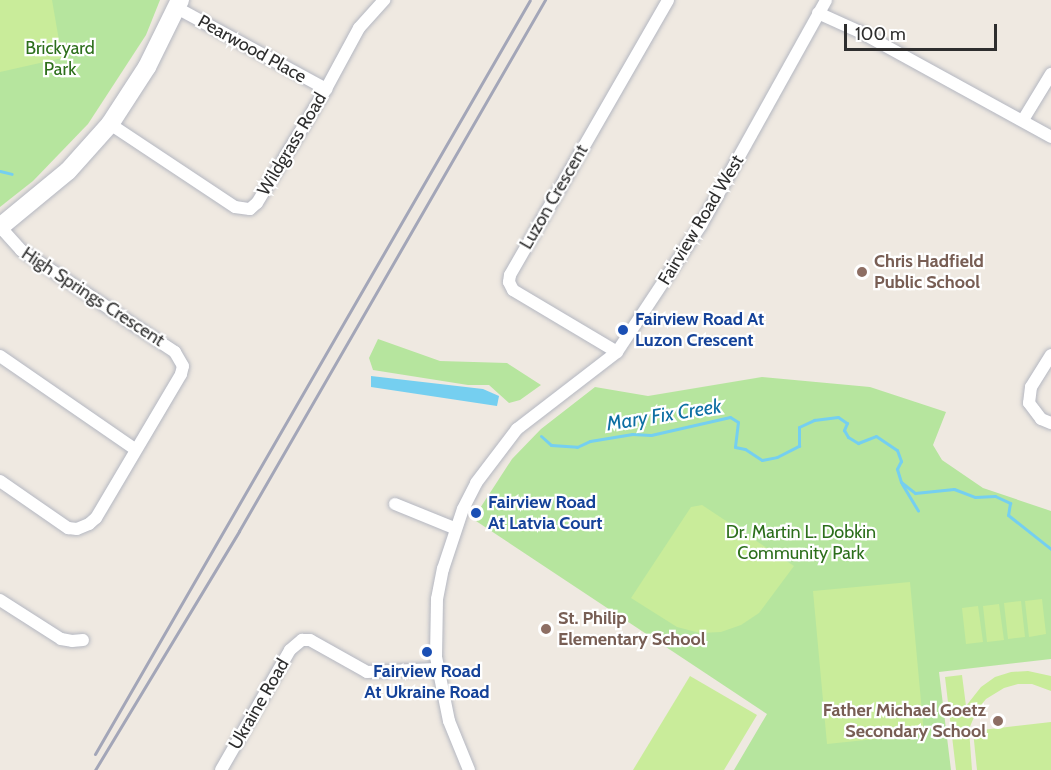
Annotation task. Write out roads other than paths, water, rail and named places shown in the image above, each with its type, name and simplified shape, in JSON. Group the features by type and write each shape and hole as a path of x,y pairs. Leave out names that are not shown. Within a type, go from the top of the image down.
{"street":[{"name":"Wildgrass Road","path":"110,124 235,207 246,210 257,203 326,90 359,28 384,0"},
{"name":"Luzon Crescent","path":"617,352 513,290 509,282 510,275 668,0"},
{"name":"Fairview Road West","path":"469,770 448,721 436,669 438,599 454,528 476,483 517,429 617,352 701,225 826,0"},
{"name":"Pearwood Place","path":"179,4 326,90"},
{"path":"0,227 40,197 68,171 110,124 147,67 179,4"},
{"path":"819,13 862,33 1051,137"},
{"path":"1023,120 1051,74"},
{"name":"High Springs Crescent","path":"0,227 21,250 178,354 183,366 181,374 135,448 96,518 82,529 68,528 0,481"},
{"path":"1051,355 1031,387 1029,403 1041,419 1051,423"},
{"path":"0,356 135,448"},
{"path":"395,504 454,528"},
{"path":"0,600 61,639 72,642 83,640"},
{"name":"Ukraine Road","path":"221,770 290,650 302,640 310,640 366,672 436,669"}],"water":[{"path":"371,376 483,389 499,396 497,406 371,387"}],"waterway":[{"name":"Mary Fix Creek","path":"0,171 12,174"},
{"name":"Mary Fix Creek","path":"541,436 551,445 577,447 590,441 632,434 651,435 730,417 738,422 735,447 745,449 762,460 777,457 799,446 799,427 814,420 838,417 847,423 844,430 848,437 858,443 876,436 897,450 901,461 897,469 901,482 915,493 954,489 975,497 995,496 1010,503 1008,515 1051,549"},
{"path":"902,484 918,511"}],"railway":[{"path":"95,754 530,0"},
{"path":"95,770 239,531 545,0"}],"place":[{"name":"Chris Hadfield Public School","path":"862,272"},
{"name":"Fairview Road At Luzon Crescent","path":"623,330"},
{"name":"Fairview Road At Latvia Court","path":"476,513"},
{"name":"St. Philip Elementary School","path":"546,629"},
{"name":"Fairview Road At Ukraine Road","path":"427,652"},
{"name":"Father Michael Goetz Secondary School","path":"998,721"}],"park label":[{"name":"Brickyard Park","path":"60,59"},
{"name":"Dr. Martin L. Dobkin Community Park","path":"801,543"}]}
